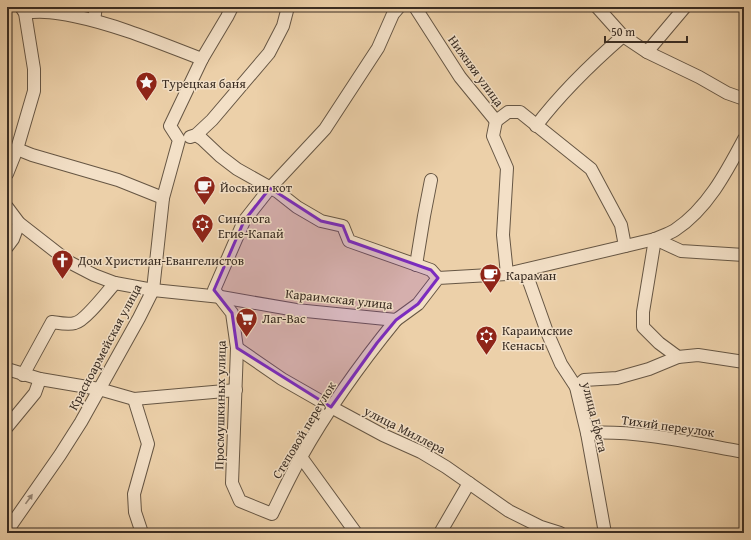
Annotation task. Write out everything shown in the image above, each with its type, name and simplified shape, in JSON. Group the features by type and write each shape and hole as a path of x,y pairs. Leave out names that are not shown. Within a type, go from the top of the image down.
{"street":[{"path":"94,20 96,7"},
{"path":"232,7 202,59 170,126 179,140 196,135 212,120 269,54 284,26 288,7"},
{"name":"Просмушкиных улица","path":"232,483 237,348 232,313 214,290 244,221 270,188 325,129 378,48 393,14 399,7"},
{"name":"Нижняя улица","path":"415,7 460,77 496,121 508,112 520,112 595,173 621,225 625,246"},
{"path":"597,7 623,36 647,52 699,77 727,93 744,99"},
{"path":"647,52 684,7"},
{"path":"7,174 17,149 34,92 34,69 23,10 57,13 94,20 154,40 202,59"},
{"path":"536,126 549,109 593,62 623,36"},
{"path":"496,121 493,136 507,168 503,235 506,274"},
{"path":"196,135 237,169 270,188 321,222 343,226 349,241 431,270 438,278 506,274 655,239 674,231 699,210 712,194 744,139"},
{"name":"Красноармейская улица","path":"7,531 81,422 153,290 163,198 179,140"},
{"path":"17,149 32,155 118,180 163,198"},
{"path":"416,265 431,180"},
{"name":"Караимская улица","path":"7,207 19,223 69,262 94,275 115,283 153,290 221,298 296,310 396,320 418,304 438,278"},
{"path":"7,247 13,239 19,223"},
{"path":"655,239 681,251 744,255"},
{"path":"655,239 643,327 659,343 678,356"},
{"name":"улица Ефета","path":"525,270 547,332 561,364 576,387 587,433 605,533"},
{"path":"23,375 52,322 64,324 76,323 90,312 115,283"},
{"name":"Степовой переулок","path":"232,483 240,501 272,514 301,457 331,407 377,343 396,320"},
{"name":"улица Миллера","path":"237,348 282,379 331,407 383,435 421,452 446,467 509,511 541,527 560,533"},
{"path":"576,387 584,380 617,378 649,369 678,356 698,355 744,362"},
{"path":"7,369 23,375 99,389 134,399 236,390"},
{"path":"7,427 35,393 40,379"},
{"path":"134,399 148,444 134,494 135,512 142,533"},
{"name":"Тихий переулок","path":"587,433 604,432 656,437 744,452"},
{"path":"301,457 356,533"},
{"path":"440,533 469,483"}],"highlighted area":[{"path":"270,188 321,221 343,226 349,241 431,270 438,278 418,304 396,320 377,343 331,407 237,348 232,313 214,290 244,221"}],"place":[{"name":"Турецкая баня","path":"146,102"},
{"name":"Йоськин кот","path":"205,206"},
{"name":"Синагога Егие-Капай","path":"202,244"},
{"name":"Дом Христиан-Евангелистов","path":"62,280"},
{"name":"Караман","path":"491,294"},
{"name":"Лаг-Вас","path":"246,338"},
{"name":"Караимские Кенасы","path":"486,356"}]}
